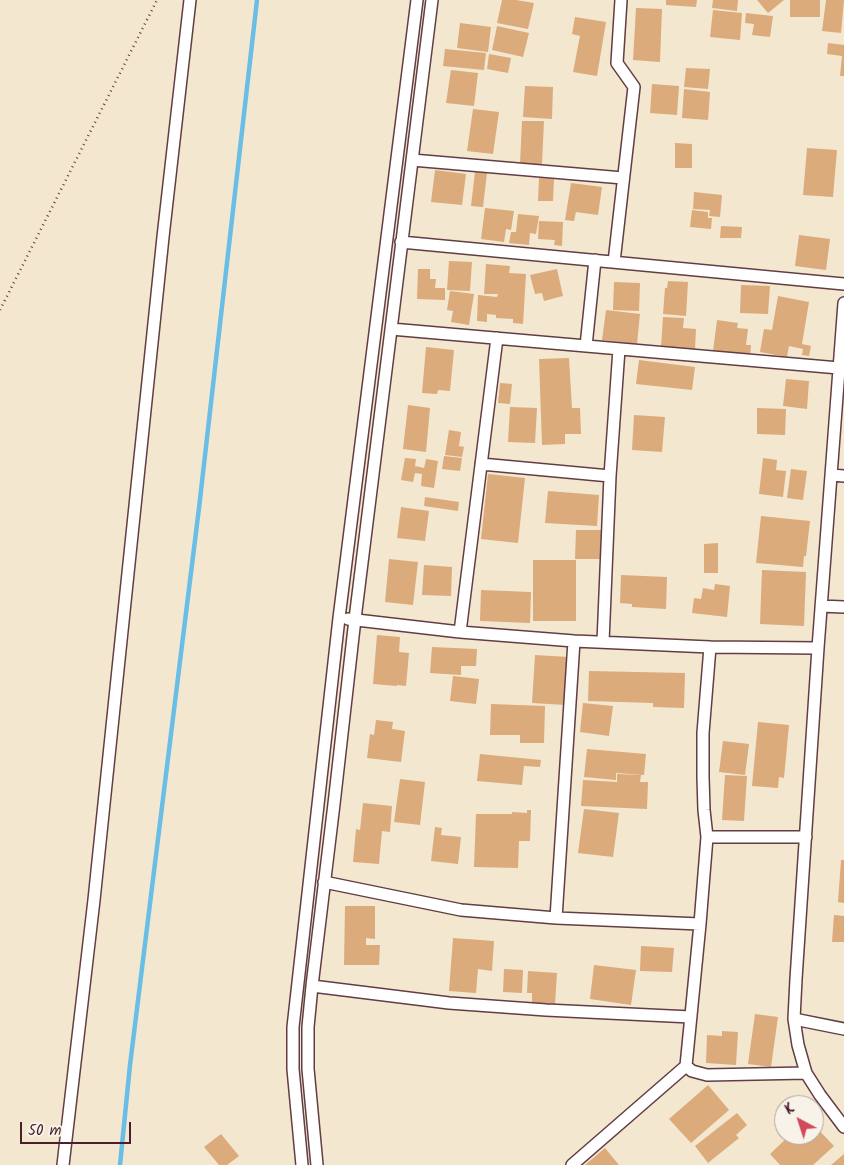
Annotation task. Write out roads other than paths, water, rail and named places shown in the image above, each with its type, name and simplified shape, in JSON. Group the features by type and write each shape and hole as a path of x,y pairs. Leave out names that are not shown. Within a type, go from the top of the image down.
{"street":[{"path":"62,1165 94,900 190,0"},
{"path":"302,1165 293,1069 293,1027 339,618 417,0"},
{"path":"317,1165 308,1069 308,1028 312,986 354,619 432,0"},
{"path":"614,262 634,87 617,63 621,0"},
{"path":"412,160 623,178"},
{"path":"401,242 844,284"},
{"path":"586,346 595,260"},
{"path":"844,303 818,648 794,1019 798,1045 806,1073 844,1127"},
{"path":"391,329 839,368"},
{"path":"460,632 497,338"},
{"path":"603,642 618,349"},
{"path":"481,464 610,476"},
{"path":"831,475 844,476"},
{"path":"821,606 844,607"},
{"path":"339,618 460,632 574,641 710,647 818,648"},
{"path":"556,918 574,641"},
{"path":"572,1165 686,1066 707,837 702,777 703,733 710,647"},
{"path":"707,837 806,837"},
{"path":"324,882 460,910 556,918 700,924"},
{"path":"312,986 449,1003 691,1017"},
{"path":"794,1019 844,1029"},
{"path":"686,1066 692,1071 707,1075 806,1073"}],"waterway":[{"path":"120,1165 130,1065 199,508 257,0"}]}
